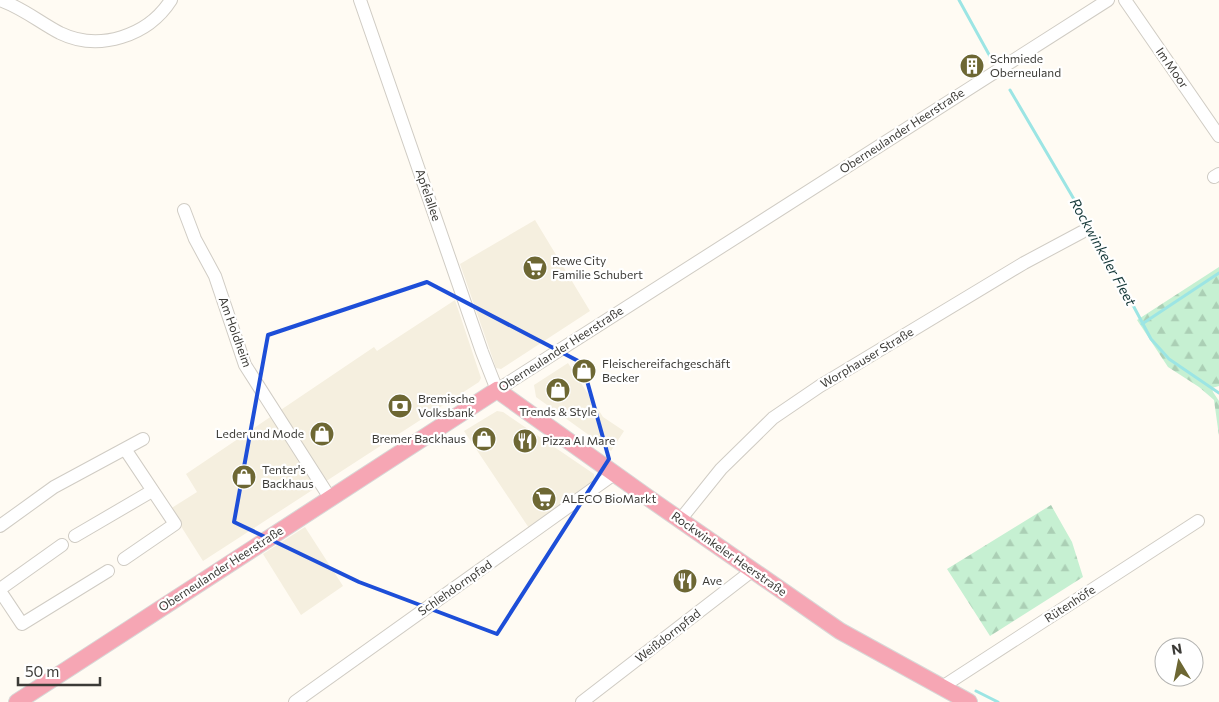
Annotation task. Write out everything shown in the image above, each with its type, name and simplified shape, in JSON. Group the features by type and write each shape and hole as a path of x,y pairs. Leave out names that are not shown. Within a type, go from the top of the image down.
{"main road":[{"name":"Rockwinkeler Heerstraße","path":"497,390 614,474 840,630 969,702"},
{"name":"Oberneulander Heerstraße","path":"17,702 497,390"}],"street":[{"path":"0,0 16,5 73,38 96,41 117,39 152,23 171,0"},
{"name":"Apfelallee","path":"360,0 484,360 497,390"},
{"name":"Oberneulander Heerstraße","path":"497,390 1108,0"},
{"name":"Im Moor","path":"1125,0 1219,136"},
{"name":"Am Holdheim","path":"184,210 195,239 215,276 245,366 330,498"},
{"name":"Worphauser Straße","path":"680,520 721,469 773,418 820,386 1016,268 1082,232"},
{"path":"0,526 54,487 143,440"},
{"path":"124,559 175,524 125,449"},
{"name":"Schlehdornpfad","path":"295,702 614,474"},
{"path":"75,536 152,491"},
{"name":"Rütenhöfe","path":"942,687 1198,521"},
{"path":"62,545 0,590 22,624 108,571"},
{"name":"Weißdornpfad","path":"582,702 753,570"}],"highlighted area":[{"path":"427,282 582,363 609,459 497,634 359,582 234,522 268,335"}],"shaded area":[{"path":"535,220 590,311 501,369 496,368 460,264"},
{"path":"455,300 481,378 479,382 203,561 170,509 197,492 186,474 374,347 377,351"},
{"path":"568,363 603,417 624,431 611,451 536,397 534,385"},
{"path":"497,411 503,412 594,474 595,483 529,528 464,431"},
{"path":"305,527 343,586 301,615 263,554"}],"green space":[{"path":"1219,267 1219,386 1212,388 1219,401 1219,436 1214,400 1199,387 1168,367 1137,320"},
{"path":"1051,505 1072,542 1083,577 990,636 947,569"}],"waterway":[{"name":"Rockwinkeler Fleet","path":"959,0 992,60"},
{"name":"Rockwinkeler Fleet","path":"1010,90 1102,247 1151,339 1169,359 1219,393"},
{"path":"1142,324 1219,273"},
{"path":"976,691 998,702"}],"place":[{"name":"Schmiede Oberneuland","path":"972,66"},
{"name":"Rewe City Familie Schubert","path":"535,268"},
{"name":"Fleischereifachgeschäft Becker","path":"584,371"},
{"name":"Trends & Style","path":"558,390"},
{"name":"Bremische Volksbank","path":"400,406"},
{"name":"Leder und Mode","path":"322,434"},
{"name":"Bremer Backhaus","path":"484,439"},
{"name":"Pizza Al Mare","path":"525,441"},
{"name":"Tenter's Backhaus","path":"244,477"},
{"name":"ALECO BioMarkt","path":"544,499"},
{"name":"Ave","path":"685,581"}]}
